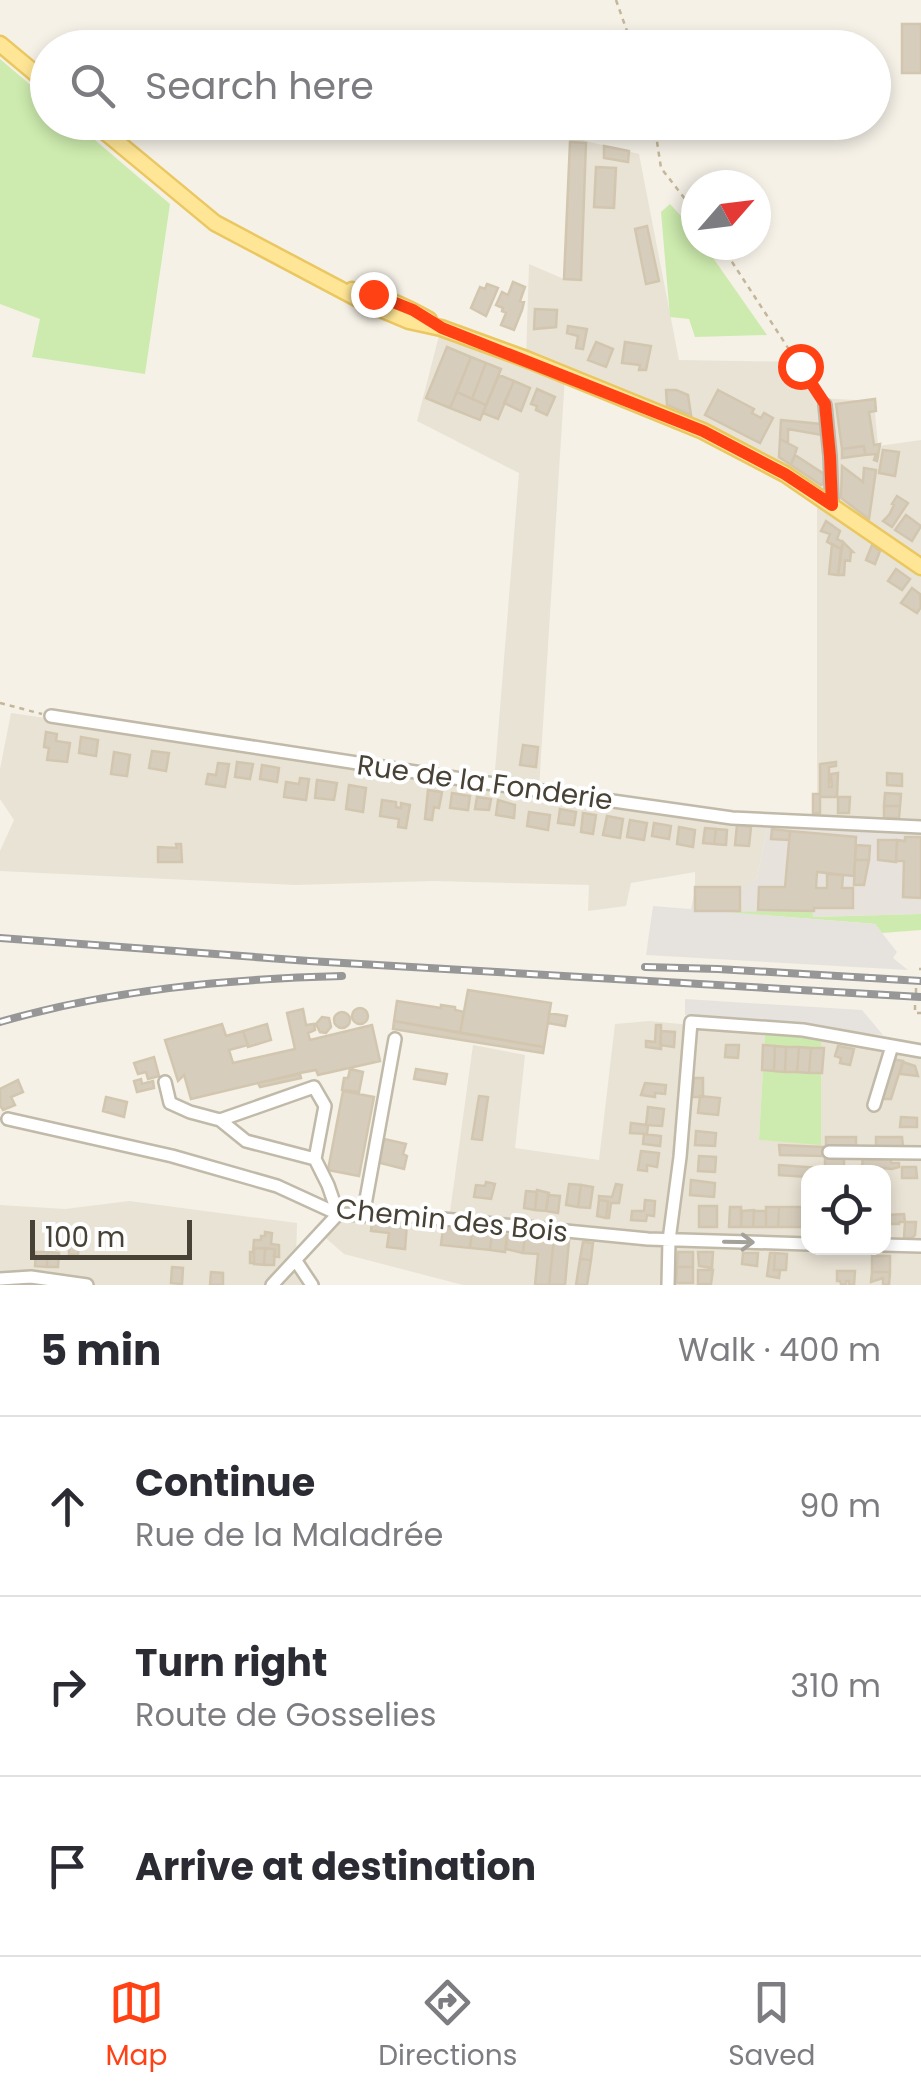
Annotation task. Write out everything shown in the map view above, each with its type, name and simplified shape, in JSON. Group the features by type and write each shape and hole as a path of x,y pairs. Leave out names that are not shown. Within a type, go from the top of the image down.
{"main road":[{"path":"0,44 30,69"},
{"path":"115,140 214,222 366,303 409,321 442,328 703,431 785,474 921,566"}],"street":[{"path":"825,404 832,505"},
{"name":"Rue de la Fonderie","path":"51,716 732,818 921,827"},
{"path":"668,1285 691,1022 802,1030 921,1051"},
{"path":"363,1216 395,1038"},
{"path":"874,1105 892,1046"},
{"path":"165,1082 170,1103 220,1120 246,1141 314,1159"},
{"path":"220,1120 314,1088 325,1106 314,1159 338,1214 272,1285"},
{"name":"Chemin des Bois","path":"8,1119 172,1156 277,1186 338,1214 413,1216 669,1240 801,1244"},
{"path":"829,1152 921,1152"},
{"path":"891,1246 921,1246"},
{"path":"296,1260 312,1285"},
{"path":"0,1279 31,1276 87,1285"}],"path":[{"path":"616,0 627,30"},
{"path":"657,140 661,168 681,194"},
{"path":"730,260 825,404"},
{"path":"0,703 51,716"},
{"path":"915,1006 915,1013 921,1013"}],"shaded area":[{"path":"570,140 639,154 679,360 800,362 821,398 874,401 878,446 921,440 921,827 817,822 817,496 785,474 565,376 539,789 768,823 757,878 745,886 695,889 695,872 631,883 626,906 588,911 589,885 434,881 295,885 0,871 0,851 14,820 0,799 0,769 11,713 494,783 519,473 417,421 441,328 526,359 529,264 564,279"},
{"path":"768,823 921,829 921,914 812,917 812,912 691,909 695,889 744,886 757,878"},
{"path":"653,906 875,924 897,952 893,958 908,970 646,955"},
{"path":"685,999 862,1010 883,1035 685,1015"},
{"path":"649,1021 765,1032 759,1140 821,1144 821,1037 921,1056 921,1285 463,1285 344,1254 321,1234 338,1214 448,1226 473,1045 525,1055 515,1148 599,1160 615,1024"},
{"path":"129,1201 297,1223 296,1261 312,1285 0,1285 0,1205 65,1209"}],"green space":[{"path":"0,59 30,85 30,140 95,140 170,204 145,374 32,357 40,319 0,304"},
{"path":"670,204 681,216 681,260 714,260 767,335 695,337 689,319 670,317 661,212"},
{"path":"812,911 813,917 921,914 921,930 882,933 875,924 707,914"},
{"path":"765,1032 821,1037 821,1145 759,1140"}],"building":[{"path":"902,24 921,24 921,73 902,73"},
{"path":"570,142 586,143 581,280 564,279"},
{"path":"604,146 629,151 628,162 604,158"},
{"path":"596,167 616,168 614,208 594,207"},
{"path":"647,226 659,281 646,284 635,229"},
{"path":"513,282 525,287 514,330 501,325 506,313 496,305 502,292 508,295"},
{"path":"487,284 498,288 486,316 471,308 480,287 485,289"},
{"path":"535,309 557,310 556,327 534,329"},
{"path":"568,326 587,329 583,349 576,348 578,336 567,333"},
{"path":"596,342 613,349 606,367 588,360"},
{"path":"625,342 651,346 646,370 639,370 640,365 622,363"},
{"path":"447,347 471,357 450,408 426,398"},
{"path":"471,357 486,363 472,399 457,392"},
{"path":"486,363 501,369 486,405 472,399"},
{"path":"499,375 514,381 498,419 483,413"},
{"path":"514,381 530,388 521,411 504,403"},
{"path":"537,389 555,397 547,415 531,404"},
{"path":"666,390 688,395 691,415 667,405"},
{"path":"718,390 754,409 752,413 761,418 764,413 773,418 760,443 705,415"},
{"path":"457,392 486,405 480,420 450,408"},
{"path":"875,399 876,411 869,412 874,445 880,444 877,461 876,454 865,455 864,446 842,449 836,404"},
{"path":"781,420 821,424 822,435 788,429 788,443 780,439"},
{"path":"780,439 797,448 791,465 779,457"},
{"path":"864,446 865,455 842,458 842,449"},
{"path":"883,450 899,452 895,476 879,473"},
{"path":"795,455 824,474 823,484 791,465"},
{"path":"842,466 863,482 864,468 876,470 869,519 841,498"},
{"path":"897,496 908,503 892,527 883,521"},
{"path":"906,515 921,526 912,541 895,530"},
{"path":"826,521 840,531 837,539 843,542 841,549 827,542 830,534 821,531"},
{"path":"843,542 853,552 850,561 845,560 844,575 838,575"},
{"path":"832,544 841,549 838,575 829,574"},
{"path":"872,545 880,551 875,564 866,560"},
{"path":"896,569 910,579 902,590 888,581"},
{"path":"912,588 920,594 921,607 917,613 901,603"},
{"path":"46,732 57,734 56,741 70,743 67,762 47,760"},
{"path":"81,737 98,740 96,756 79,753"},
{"path":"523,745 538,747 536,767 520,765"},
{"path":"152,751 169,753 166,771 149,768"},
{"path":"114,752 130,755 127,776 111,774"},
{"path":"237,762 253,764 250,779 235,777"},
{"path":"836,762 836,766 829,767 829,787 831,774 838,773 837,797 820,797 820,813 813,813 813,794 820,794 820,764"},
{"path":"218,763 229,764 225,787 206,784 208,774 216,775"},
{"path":"262,765 279,768 277,782 260,779"},
{"path":"887,773 902,774 902,786 887,785"},
{"path":"300,778 309,779 306,800 284,797 286,782 299,784"},
{"path":"317,780 337,783 334,800 315,798"},
{"path":"349,785 366,788 363,812 346,809"},
{"path":"428,790 442,792 432,820 425,819"},
{"path":"452,793 470,796 468,810 450,808"},
{"path":"885,793 901,794 900,806 884,806"},
{"path":"477,797 491,799 489,810 475,809"},
{"path":"838,797 850,797 849,813 838,813"},
{"path":"382,800 396,802 396,807 401,808 401,803 410,805 406,828 398,827 399,819 380,816"},
{"path":"498,800 515,805 514,818 496,815"},
{"path":"884,806 900,806 899,818 884,818"},
{"path":"560,809 576,812 574,825 558,823"},
{"path":"529,812 550,815 548,830 527,826"},
{"path":"583,813 596,815 593,834 581,832"},
{"path":"607,816 623,819 620,838 603,835"},
{"path":"630,820 647,823 644,840 627,837"},
{"path":"654,823 671,826 669,839 652,836"},
{"path":"737,825 751,827 749,846 735,845"},
{"path":"679,827 695,830 693,847 677,844"},
{"path":"705,828 716,829 714,844 703,843"},
{"path":"716,829 727,830 726,845 714,844"},
{"path":"772,829 790,831 789,840 771,839"},
{"path":"790,831 856,837 854,876 817,872 816,888 827,888 827,874 843,875 842,888 853,888 853,908 758,910 759,887 785,887"},
{"path":"905,837 921,837 921,898 903,897 904,861 896,861 897,840 905,841"},
{"path":"878,840 897,840 896,862 878,860"},
{"path":"176,844 181,844 182,862 158,862 158,847 177,848"},
{"path":"856,845 870,846 869,860 855,860"},
{"path":"855,860 869,860 864,885 854,885"},
{"path":"695,887 740,887 740,911 695,911"},
{"path":"468,990 551,1003 544,1047 460,1033"},
{"path":"397,1001 455,1007 464,1012 460,1033 394,1021"},
{"path":"360,1008 368,1016 360,1024 352,1016"},
{"path":"303,1009 306,1025 314,1024 315,1030 308,1033 310,1040 372,1025 380,1061 318,1075 316,1070 300,1073 191,1099 184,1075 178,1081 165,1040 222,1024 226,1036 243,1031 248,1045 229,1050 233,1063 295,1049 287,1013"},
{"path":"342,1012 350,1020 342,1028 334,1020"},
{"path":"549,1013 567,1016 565,1026 548,1023"},
{"path":"322,1017 329,1018 331,1027 326,1033 320,1032 316,1024"},
{"path":"394,1021 544,1047 543,1053 393,1029"},
{"path":"267,1024 271,1040 248,1047 243,1031"},
{"path":"656,1025 661,1025 661,1049 646,1047 646,1041 655,1042"},
{"path":"661,1031 675,1032 674,1047 660,1045"},
{"path":"726,1045 739,1045 738,1058 725,1057"},
{"path":"763,1045 775,1046 774,1071 762,1070"},
{"path":"775,1046 786,1047 785,1072 774,1071"},
{"path":"838,1046 854,1049 850,1065 840,1063 841,1058 835,1056"},
{"path":"786,1047 799,1047 797,1072 785,1072"},
{"path":"799,1047 811,1048 809,1073 797,1072"},
{"path":"811,1048 824,1048 822,1073 809,1073"},
{"path":"154,1057 159,1076 148,1079 146,1072 138,1074 134,1063"},
{"path":"892,1059 903,1061 891,1099 884,1099 882,1098"},
{"path":"903,1062 915,1066 918,1076 900,1074"},
{"path":"350,1069 363,1072 359,1092 342,1090"},
{"path":"416,1069 447,1074 445,1084 414,1079"},
{"path":"300,1074 301,1078 260,1087 258,1083"},
{"path":"694,1078 703,1078 703,1097 692,1097"},
{"path":"141,1079 142,1084 153,1081 154,1088 137,1092 134,1081"},
{"path":"18,1080 23,1092 11,1097 15,1105 3,1110 0,1089"},
{"path":"645,1083 666,1085 665,1094 641,1095"},
{"path":"343,1091 374,1097 359,1176 328,1170"},
{"path":"479,1096 488,1097 482,1140 472,1139"},
{"path":"700,1096 720,1098 718,1115 698,1113"},
{"path":"106,1097 127,1102 124,1117 103,1111"},
{"path":"648,1107 664,1109 662,1126 646,1125"},
{"path":"901,1117 917,1118 917,1127 900,1127"},
{"path":"631,1123 648,1125 647,1134 630,1133"},
{"path":"696,1131 716,1133 715,1146 695,1145"},
{"path":"644,1134 661,1136 660,1146 643,1144"},
{"path":"826,1137 856,1137 856,1146 826,1145"},
{"path":"876,1137 902,1137 903,1147 876,1148"},
{"path":"384,1139 406,1144 404,1169 377,1162"},
{"path":"779,1145 823,1147 823,1156 780,1155"},
{"path":"641,1151 659,1153 657,1167 647,1165 647,1171 638,1170"},
{"path":"699,1156 716,1157 715,1172 698,1171"},
{"path":"825,1156 844,1157 844,1165 825,1165"},
{"path":"863,1157 891,1158 891,1163 899,1163 899,1167 892,1169 891,1165 862,1165"},
{"path":"779,1165 801,1167 801,1177 779,1175"},
{"path":"902,1167 916,1167 917,1178 902,1178"},
{"path":"691,1180 715,1183 714,1197 690,1195"},
{"path":"486,1182 495,1184 491,1199 474,1197 476,1185 485,1186"},
{"path":"569,1184 581,1185 578,1207 566,1205"},
{"path":"616,1184 622,1185 619,1203 611,1203 606,1218 608,1201 599,1200 599,1196 612,1197"},
{"path":"581,1185 593,1187 590,1208 578,1207"},
{"path":"537,1190 549,1193 546,1211 535,1210"},
{"path":"526,1191 537,1192 535,1210 524,1208"},
{"path":"548,1195 560,1196 558,1213 546,1211"},
{"path":"599,1200 608,1201 606,1218 597,1216"},
{"path":"645,1200 655,1201 654,1216 647,1215 646,1221 631,1220 632,1211 644,1211"},
{"path":"699,1206 717,1206 717,1227 699,1227"},
{"path":"730,1207 741,1207 741,1227 729,1227"},
{"path":"766,1207 779,1207 778,1227 766,1227"},
{"path":"779,1207 801,1207 801,1227 778,1227"},
{"path":"754,1210 753,1227 741,1227 742,1211"},
{"path":"754,1211 766,1211 766,1227 753,1227"},
{"path":"904,1214 905,1222 891,1224 891,1215"},
{"path":"372,1221 407,1224 405,1249 387,1247 389,1233 371,1231"},
{"path":"905,1222 916,1222 912,1238 904,1238"},
{"path":"443,1228 472,1231 470,1248 441,1245"},
{"path":"472,1231 492,1233 490,1250 470,1248"},
{"path":"265,1232 272,1233 271,1244 279,1245 279,1257 274,1256 275,1249 254,1248 254,1263 250,1263 254,1240 261,1240"},
{"path":"75,1233 80,1233 78,1255 69,1254"},
{"path":"492,1233 507,1235 505,1252 490,1250"},
{"path":"507,1235 525,1236 523,1253 506,1249"},
{"path":"525,1236 554,1239 549,1285 535,1285 538,1254 523,1253"},
{"path":"554,1239 569,1241 565,1285 549,1285"},
{"path":"583,1242 593,1243 591,1260 580,1259"},
{"path":"254,1248 265,1248 264,1265 254,1264"},
{"path":"265,1248 275,1249 274,1265 264,1265"},
{"path":"36,1252 47,1252 47,1267 35,1266"},
{"path":"47,1252 59,1253 58,1267 47,1267"},
{"path":"678,1252 693,1252 693,1267 677,1267"},
{"path":"698,1252 713,1252 712,1268 699,1266"},
{"path":"743,1253 758,1253 757,1266 742,1264"},
{"path":"770,1253 775,1253 774,1270 780,1270 779,1278 767,1276"},
{"path":"775,1253 787,1254 786,1270 774,1270"},
{"path":"872,1256 890,1256 890,1272 872,1272"},
{"path":"580,1259 591,1260 587,1285 576,1285"},
{"path":"172,1267 183,1268 182,1284 171,1283"},
{"path":"677,1267 693,1267 693,1283 676,1283"},
{"path":"698,1270 713,1270 711,1284 698,1284"},
{"path":"837,1271 855,1271 854,1285 837,1281"},
{"path":"211,1272 223,1273 223,1285 210,1285"},
{"path":"872,1272 890,1272 889,1285 883,1285 883,1278 871,1282"}],"railway":[{"path":"0,938 309,961 921,997"},
{"path":"645,967 921,981"},
{"path":"0,1022 84,1002 169,988 342,976"}],"route":[{"path":"373,294 413,310 442,328 703,431 785,474 832,505 825,404 800,366"}]}
